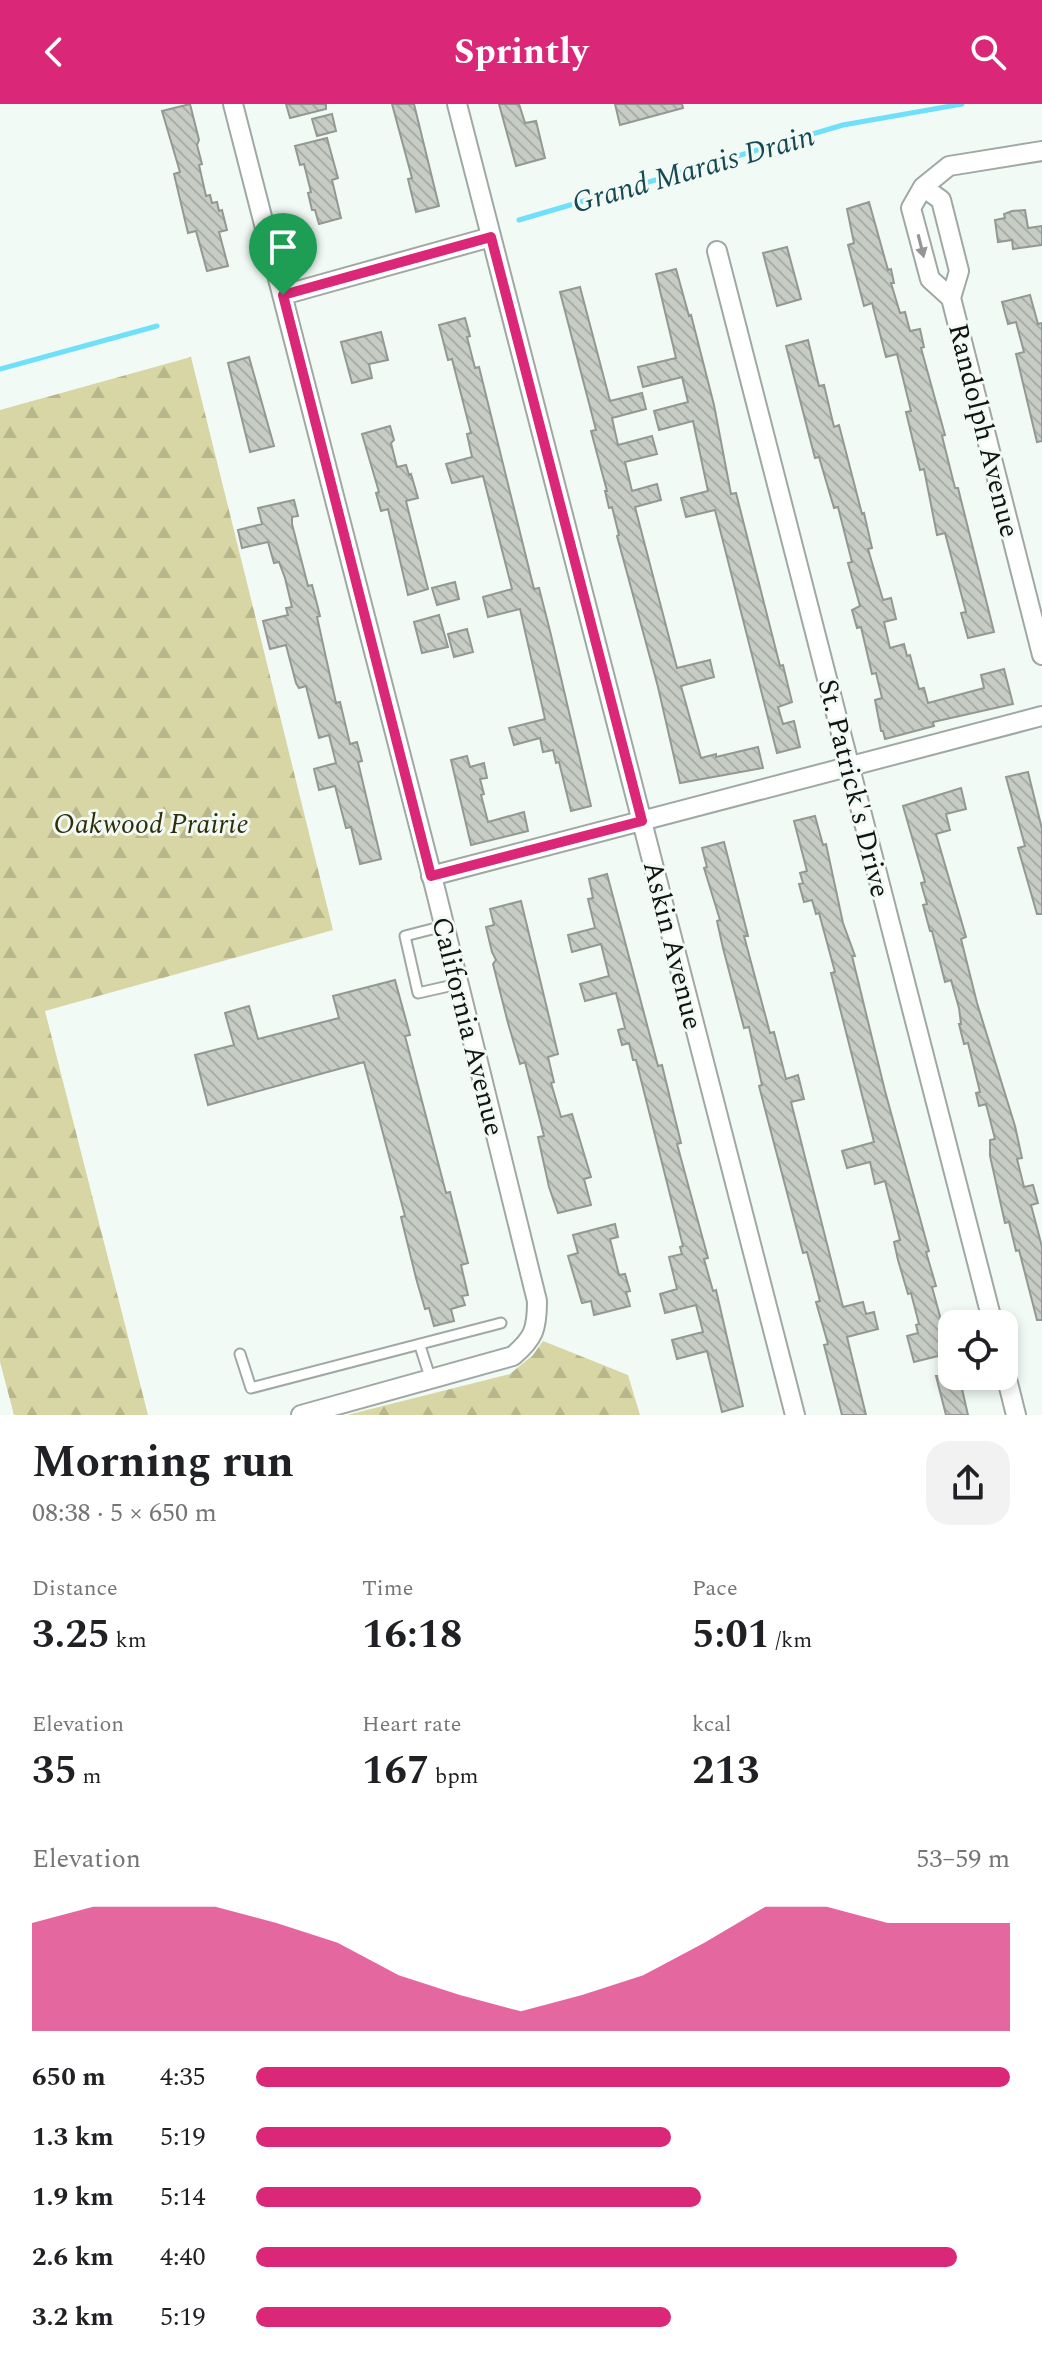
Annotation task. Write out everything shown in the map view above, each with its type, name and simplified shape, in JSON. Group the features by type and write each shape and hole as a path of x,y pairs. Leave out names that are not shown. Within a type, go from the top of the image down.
{"street":[{"name":"California Avenue","path":"233,104 537,1301 537,1324 528,1343 513,1356 431,1380"},
{"name":"Askin Avenue","path":"457,104 795,1415"},
{"path":"923,187 949,166 1042,151"},
{"name":"Randolph Avenue","path":"951,298 930,279 911,208 923,187 941,200 952,243 959,271 951,298 1042,655"},
{"path":"283,295 491,237"},
{"name":"St. Patrick's Drive","path":"717,251 989,1310"},
{"path":"431,876 1042,716"},
{"path":"301,1415 431,1380"},
{"path":"1010,1390 1016,1415"}],"lane":[{"path":"444,926 405,936 418,993 458,984"},
{"path":"240,1354 251,1388 501,1323"},
{"path":"420,1346 431,1380"}],"green space":[{"name":"Oakwood Prairie","path":"191,357 333,930 45,1011 148,1415 14,1415 0,1362 0,410"},
{"path":"543,1341 628,1375 640,1415 347,1415 510,1374 533,1355"}],"building":[{"path":"190,104 199,140 197,145 202,164 199,165 206,196 210,195 212,203 217,202 219,211 222,210 227,230 219,232 228,266 207,271 196,231 188,233 174,174 180,172 162,111"},
{"path":"286,104 326,104 326,109 290,118"},
{"path":"392,104 414,104 439,206 416,212 408,179 412,178"},
{"path":"499,104 519,104 525,123 536,121 545,158 516,166"},
{"path":"615,104 682,104 683,108 620,125"},
{"path":"332,114 336,131 317,136 312,119"},
{"path":"327,138 338,178 332,180 341,218 319,224 315,210 312,210 304,164 300,165 295,146"},
{"path":"869,202 888,270 891,269 894,283 891,283 900,313 905,312 910,331 920,329 924,347 921,348 945,435 942,436 994,632 968,638 961,613 966,612 945,533 937,535 924,469 920,470 906,412 911,411 897,354 886,357 872,303 864,306 848,245 854,243 847,209"},
{"path":"1025,210 1028,228 1042,226 1042,245 1013,249 1012,240 998,242 995,220 1005,218 1004,214 1012,211"},
{"path":"787,247 801,299 777,306 763,253"},
{"path":"676,269 714,405 731,494 736,493 792,702 778,707 783,724 794,721 800,747 777,753 715,510 686,517 681,498 708,491 693,421 659,430 654,411 688,402 682,377 643,387 638,367 676,358 656,274"},
{"path":"580,287 610,401 642,393 646,409 612,418 618,445 652,436 657,454 625,462 632,491 657,484 661,500 635,507 677,668 710,660 714,677 681,686 701,758 758,747 763,768 680,783 612,507 609,508 591,431 596,430 560,292"},
{"path":"1030,295 1038,324 1042,323 1042,441 1037,442 1016,354 1024,352 1016,322 1008,324 1002,302"},
{"path":"465,318 470,336 467,337 475,368 479,367 534,589 539,588 591,806 571,811 553,750 543,752 540,738 514,745 509,728 545,719 520,609 488,617 483,597 512,589 483,476 452,483 446,464 472,457 467,434 471,433 452,359 448,360 439,325"},
{"path":"381,332 388,360 369,364 372,378 352,383 341,342"},
{"path":"808,340 819,386 824,385 834,427 839,425 864,513 872,548 868,549 883,600 891,598 896,619 884,622 890,648 904,644 919,689 924,688 928,703 984,688 981,675 1004,669 1013,704 933,722 934,726 885,739 875,700 882,698 876,673 872,674 861,627 857,628 852,610 860,606 848,563 852,562 838,507 834,508 819,457 815,458 786,346"},
{"path":"249,357 274,446 250,452 228,363"},
{"path":"390,426 397,467 406,465 418,498 406,501 428,589 408,595 388,509 381,511 376,493 379,492 362,434"},
{"path":"294,500 298,516 292,517 292,524 308,586 312,585 320,616 317,617 336,703 340,702 350,744 357,742 362,761 358,762 381,859 360,864 351,827 346,828 335,786 319,790 314,769 336,763 329,735 319,738 306,686 299,688 296,683 286,645 270,649 263,621 288,615 286,608 292,607 285,578 279,562 274,563 268,542 242,548 238,530 262,524 258,508"},
{"path":"455,582 459,599 437,605 432,588"},
{"path":"439,615 448,647 422,653 414,622"},
{"path":"467,629 473,652 454,657 448,634"},
{"path":"467,756 470,767 484,763 487,778 480,779 484,794 481,795 488,822 524,812 528,831 471,845 451,760"},
{"path":"1028,772 1042,829 1042,914 1037,914 1018,848 1025,846 1006,777"},
{"path":"961,788 966,809 946,814 950,830 936,834 966,937 961,939 977,1003 1015,1126 1022,1158 1017,1159 1024,1187 1033,1185 1038,1203 1031,1205 1042,1247 1042,1320 1037,1320 1019,1250 1016,1251 1009,1222 1005,1223 990,1156 990,1140 995,1139 986,1104 979,1106 976,1093 980,1092 968,1043 964,1044 951,980 945,982 930,931 923,905 927,904 921,883 925,882 903,806"},
{"path":"815,816 823,845 826,844 885,1091 929,1251 926,1252 936,1286 932,1287 938,1310 938,1356 914,1362 907,1336 918,1333 916,1325 919,1324 898,1260 894,1242 900,1240 885,1181 875,1184 870,1162 847,1168 842,1151 874,1142 819,913 816,914 812,900 804,902 799,884 803,883 800,873 807,871 794,821"},
{"path":"724,842 748,936 744,936 770,1033 774,1032 786,1079 798,1075 804,1099 791,1102 843,1307 863,1302 866,1314 874,1312 878,1329 847,1337 866,1415 842,1415 824,1345 828,1344 816,1302 820,1301 807,1252 803,1253 759,1086 762,1085 749,1027 744,1028 723,948 717,921 720,920 704,868 707,867 702,848"},
{"path":"607,874 658,1066 662,1065 681,1143 677,1144 708,1258 704,1259 713,1291 716,1290 743,1406 722,1412 707,1351 677,1359 672,1340 703,1332 696,1305 665,1313 660,1294 677,1289 669,1257 682,1254 680,1247 683,1246 636,1060 633,1060 629,1043 622,1045 618,1030 625,1028 616,993 585,1001 580,984 609,976 601,944 572,952 568,935 595,928 588,899 593,898 589,879"},
{"path":"521,901 558,1054 548,1057 554,1082 551,1083 561,1117 572,1114 591,1177 584,1179 591,1205 558,1213 538,1137 544,1136 525,1062 520,1064 508,1023 486,927 494,925 490,909"},
{"path":"395,980 410,1035 405,1036 446,1193 450,1192 468,1263 461,1265 468,1295 462,1296 465,1305 451,1309 454,1321 434,1326 429,1308 425,1309 416,1278 401,1217 405,1216 364,1062 208,1105 195,1055 234,1045 225,1013 249,1006 258,1039 339,1018 333,996"},
{"path":"615,1224 618,1237 610,1239 619,1275 625,1274 630,1306 594,1315 591,1301 582,1303 568,1256 578,1253 573,1235"},
{"path":"940,1390 962,1390 968,1415 946,1415"}],"waterway":[{"name":"Grand Marais Drain","path":"519,220 843,125 962,104"},
{"name":"Grand Marais Drain","path":"0,369 157,326"}],"route":[{"path":"491,237 642,821 431,876 283,295 491,237"}]}
